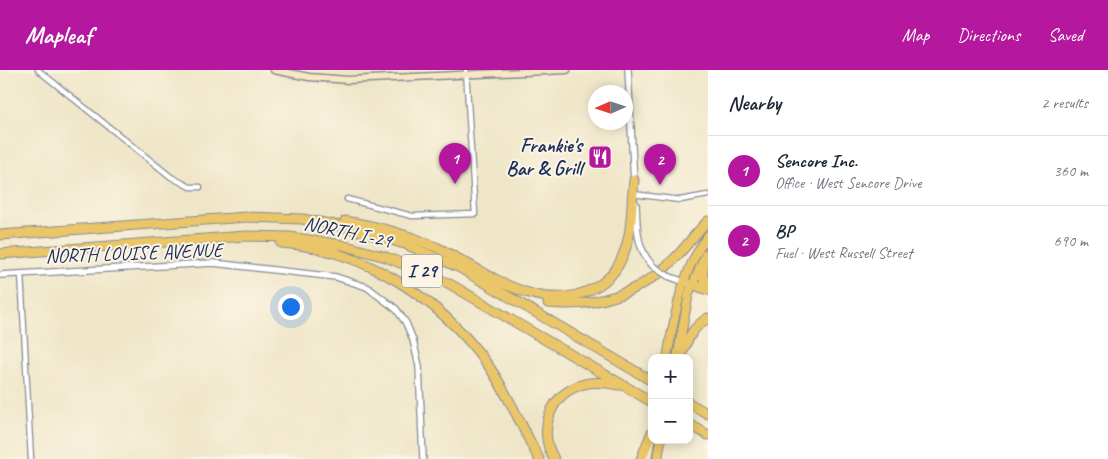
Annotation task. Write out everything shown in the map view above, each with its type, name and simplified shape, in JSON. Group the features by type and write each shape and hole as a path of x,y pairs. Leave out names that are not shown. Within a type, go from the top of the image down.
{"highway":[{"path":"302,219 310,217 328,219 364,224 396,232 435,247 517,289 541,296 561,298 589,291 603,282 615,270 626,247 634,194 634,180"},
{"name":"NORTH I-29","path":"0,235 232,217 302,219 341,226 392,239 421,250 471,274 648,379"},
{"path":"471,274 508,292 541,301 572,304 604,300 627,292 654,277 674,260 708,221"},
{"path":"678,354 691,262 708,235"},
{"name":"NORTH I-29","path":"0,254 246,236 289,237 342,245 386,257 434,276 468,293 648,400"},
{"path":"193,240 212,243 265,242 301,245 352,259 404,284 442,314 478,352 499,383 539,459"},
{"path":"668,354 687,283 707,253"},
{"path":"707,253 702,276 708,286"},
{"path":"687,283 708,290"},
{"path":"680,354 689,336 697,326 708,318"},
{"path":"554,459 546,439 546,426 549,414 561,396 579,386 590,383 625,386"},
{"path":"693,403 708,409"},
{"path":"693,404 708,414"},
{"path":"693,426 708,435"},
{"path":"641,459 648,442"},
{"path":"658,459 660,444"}],"main road":[{"path":"274,70 309,77 348,80 466,72 567,70"},
{"path":"648,459 651,444"}],"street":[{"path":"38,70 171,177 190,187 200,187"},
{"path":"628,70 634,180"},
{"path":"347,199 412,216 475,214 466,72"},
{"path":"687,283 668,276 654,267 645,257 638,241 634,194 680,200 708,195"},
{"name":"NORTH LOUISE AVENUE","path":"0,275 213,263 345,279 367,286 390,303 406,323 416,348 423,459"},
{"path":"21,274 31,459"}],"place":[{"name":"Frankie's Bar & Grill","path":"600,157"},
{"name":"Sencore Inc.","path":"455,184"},
{"name":"BP","path":"660,185"}]}
